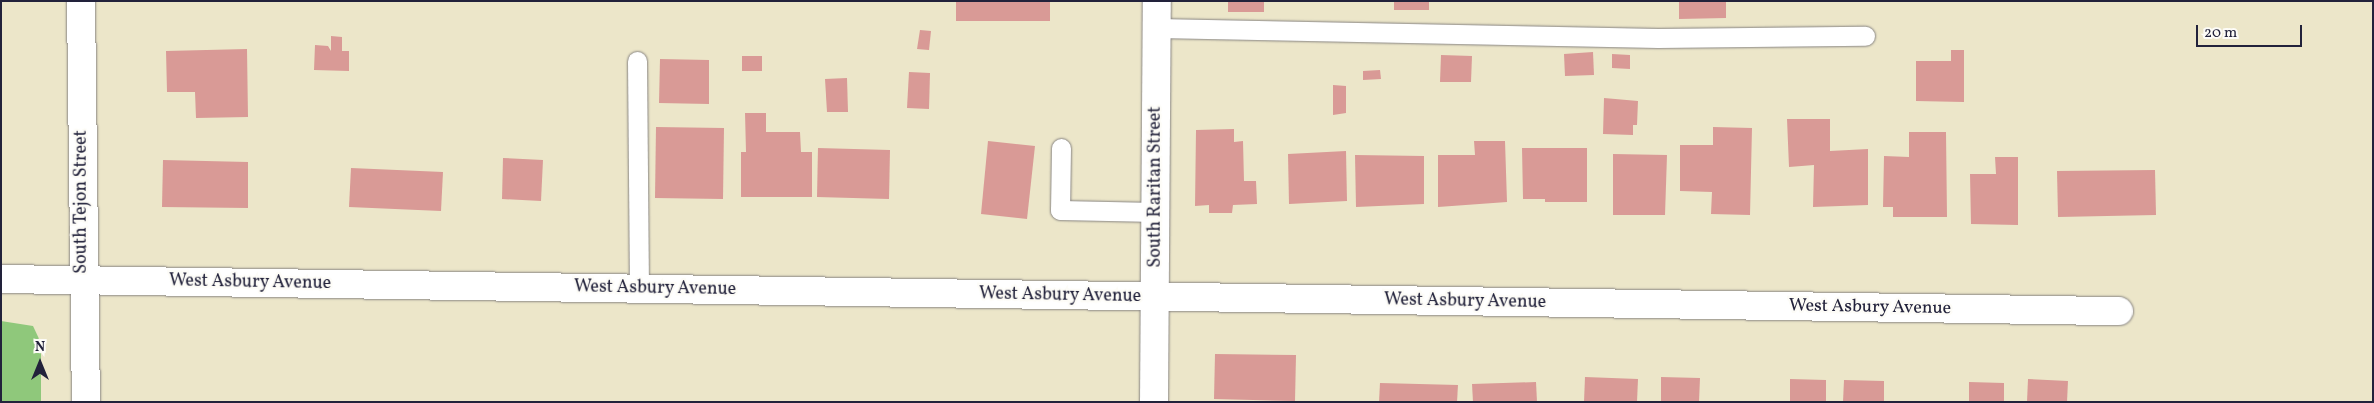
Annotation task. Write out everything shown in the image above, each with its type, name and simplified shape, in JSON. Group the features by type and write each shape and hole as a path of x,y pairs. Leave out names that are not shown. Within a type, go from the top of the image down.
{"street":[{"name":"South Tejon Street","path":"81,1 82,281 86,402"},
{"name":"South Raritan Street","path":"1154,402 1157,14"},
{"name":"West Asbury Avenue","path":"1,280 2118,311"}],"lane":[{"path":"1157,14 1658,38 1865,36"},
{"path":"638,61 639,289"},
{"path":"1062,148 1060,210 1156,212"}],"green space":[{"path":"1,321 33,326 41,343 41,402 1,402"}],"building":[{"path":"956,1 1050,1 1050,21 956,21"},
{"path":"1228,1 1264,1 1264,12 1228,12"},
{"path":"1394,1 1429,1 1429,10 1394,10"},
{"path":"1679,1 1726,1 1726,18 1679,19"},
{"path":"920,30 931,31 929,50 917,49"},
{"path":"331,36 342,37 342,51 349,51 349,71 314,70 315,45 328,46 331,51"},
{"path":"247,49 248,117 196,118 195,92 167,92 166,51"},
{"path":"1951,50 1964,50 1964,102 1916,101 1916,61 1951,61"},
{"path":"1593,52 1594,75 1565,76 1564,54"},
{"path":"1612,54 1630,55 1630,69 1612,68"},
{"path":"1441,55 1472,56 1471,82 1440,82"},
{"path":"742,56 762,56 762,71 742,71"},
{"path":"660,59 709,60 709,104 659,103"},
{"path":"1380,70 1381,79 1363,80 1363,71"},
{"path":"909,72 930,73 929,109 907,108"},
{"path":"847,78 848,112 827,112 825,79"},
{"path":"1333,85 1346,86 1346,113 1333,115"},
{"path":"1604,98 1638,101 1637,125 1633,125 1633,135 1603,134"},
{"path":"745,113 766,113 766,132 800,132 801,152 812,152 812,197 741,197 741,152 746,152"},
{"path":"1787,119 1830,119 1830,151 1868,149 1868,205 1813,207 1814,165 1789,167"},
{"path":"656,127 724,128 723,199 655,198"},
{"path":"1713,127 1752,128 1750,215 1711,214 1712,192 1680,191 1680,145 1713,145"},
{"path":"1234,129 1234,142 1243,141 1244,181 1256,181 1257,204 1233,205 1232,213 1209,213 1209,205 1195,206 1196,130"},
{"path":"1909,132 1946,132 1947,217 1893,217 1893,207 1883,207 1884,156 1909,157"},
{"path":"988,141 1035,146 1027,219 981,214"},
{"path":"1474,141 1505,141 1507,202 1438,207 1438,155 1475,155"},
{"path":"818,148 890,150 889,199 817,197"},
{"path":"1522,148 1587,148 1587,202 1545,202 1545,199 1523,199"},
{"path":"1346,151 1347,201 1289,204 1288,154"},
{"path":"1613,154 1667,155 1665,215 1613,215"},
{"path":"1355,155 1424,156 1424,204 1356,207"},
{"path":"1995,157 2018,157 2018,225 1971,224 1970,174 1996,174"},
{"path":"503,158 543,160 541,201 502,199"},
{"path":"163,160 248,162 248,208 162,207"},
{"path":"351,168 443,172 441,211 349,207"},
{"path":"2155,170 2156,215 2058,217 2057,171"},
{"path":"1215,354 1296,355 1295,401 1214,399"},
{"path":"1585,377 1638,379 1637,402 1584,402"},
{"path":"1661,377 1700,378 1699,402 1661,402"},
{"path":"1790,379 1826,380 1826,402 1790,402"},
{"path":"2028,379 2068,381 2067,402 2027,402"},
{"path":"1844,380 1884,381 1884,402 1843,402"},
{"path":"1536,382 1537,402 1473,402 1472,384"},
{"path":"1969,382 2004,383 2004,402 1969,402"},
{"path":"1380,383 1458,385 1457,402 1379,402"}]}
